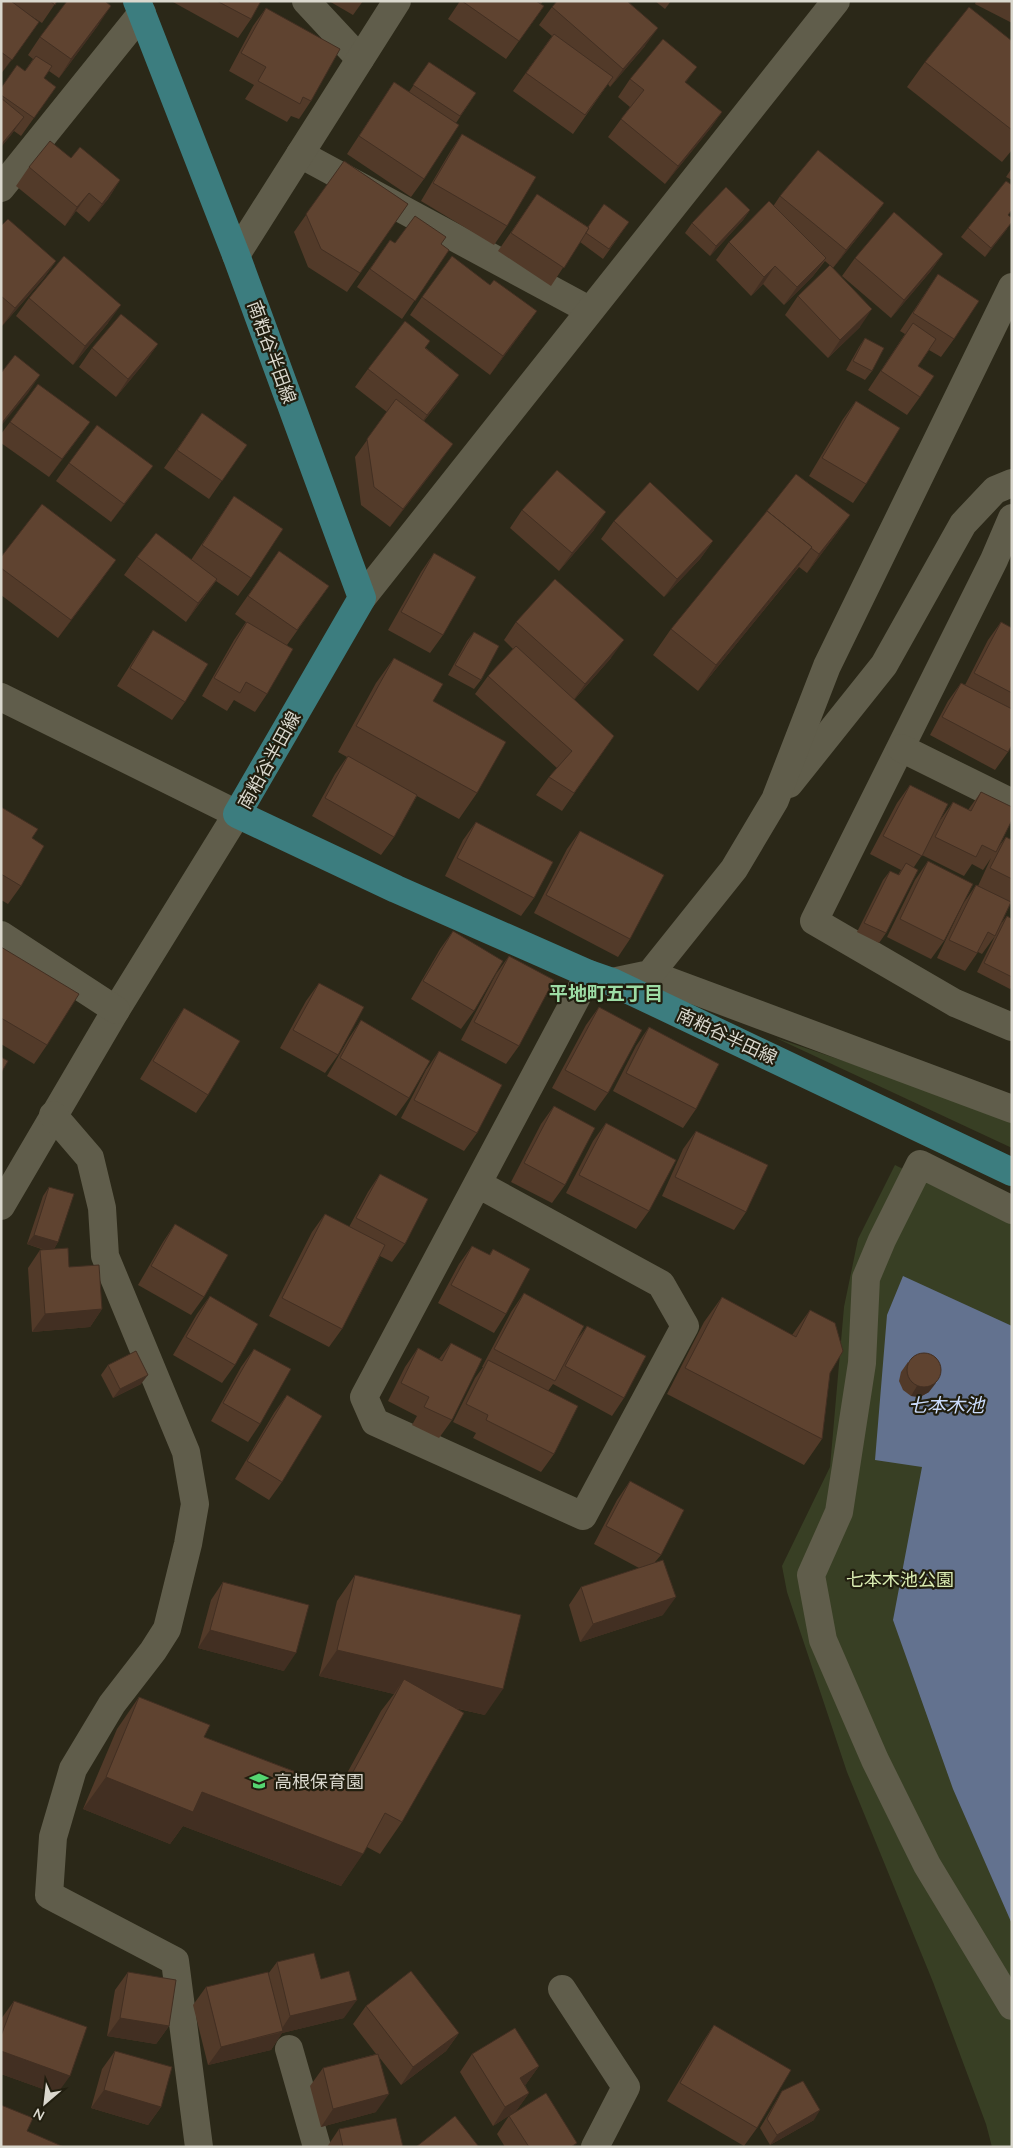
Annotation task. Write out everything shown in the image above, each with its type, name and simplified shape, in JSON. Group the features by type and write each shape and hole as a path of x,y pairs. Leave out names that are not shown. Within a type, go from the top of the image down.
{"main road":[{"name":"南粕谷半田線","path":"140,7 236,255 362,598 237,814 396,889 600,978 1012,1172"}],"street":[{"path":"306,1 360,60"},
{"path":"236,255 397,1"},
{"path":"362,598 836,1"},
{"path":"1,188 140,7"},
{"path":"300,154 589,310"},
{"path":"775,800 827,666 1012,287"},
{"path":"650,974 734,869 775,800 828,737 884,665 963,524 995,490 1012,483"},
{"path":"1012,518 994,560 814,921 955,1003 1012,1027"},
{"path":"1,697 237,814 116,1010 1,1206"},
{"path":"901,748 1012,802"},
{"path":"1,935 116,1010"},
{"path":"478,1184 661,1284 685,1326 583,1516 375,1422 364,1397 478,1184 600,978 650,974 1012,1109"},
{"path":"53,1115 90,1158 102,1208 105,1256 186,1452 195,1504 188,1544 167,1629 153,1651 112,1704 73,1769 53,1837 50,1895 175,1961 199,2147"},
{"path":"1012,1210 920,1164 882,1240 866,1278 862,1364 839,1512 811,1575 823,1640 875,1760 927,1865 1012,2006"},
{"path":"562,1989 626,2087 595,2147"},
{"path":"289,2048 317,2147"}],"green space":[{"path":"776,1038 962,1101 1012,1120 1012,1148"},
{"name":"七本木池公園","path":"895,1165 1012,1223 1012,2147 992,2147 986,2124 933,1982 847,1772 787,1592 782,1566 830,1467 844,1307 858,1239"}],"water":[{"name":"七本木池","path":"903,1276 1012,1326 1012,1924 953,1789 893,1620 922,1467 875,1460 887,1315"}],"building":[{"path":"1,1 11,1 39,22 12,60 1,52"},
{"path":"67,1 105,1 111,6 71,59 40,37"},
{"path":"217,1 261,1 251,19"},
{"path":"462,1 536,1 544,6 519,41"},
{"path":"557,1 627,1 658,28 623,69 552,7"},
{"path":"969,7 1012,41 1012,130 925,62"},
{"path":"266,8 340,49 311,101 303,97 300,104 258,81 266,67 241,53"},
{"path":"554,34 613,77 585,115 526,73"},
{"path":"663,39 697,67 685,82 722,112 678,166 621,119 644,90 630,79"},
{"path":"36,56 52,66 44,78 56,87 34,118 1,95 1,88 17,65 25,71"},
{"path":"429,62 476,93 460,116 413,85"},
{"path":"394,82 459,125 424,179 359,136"},
{"path":"1,98 24,117 1,145"},
{"path":"462,134 536,177 507,226 433,183"},
{"path":"50,141 71,158 80,147 120,180 102,204 89,193 77,207 29,167"},
{"path":"818,150 884,203 846,250 780,196"},
{"path":"344,161 408,204 360,273 321,249 306,214"},
{"path":"1006,181 1012,185 1012,210 1008,215 1012,218 1012,222 991,248 968,228"},
{"path":"726,187 750,210 716,246 692,223"},
{"path":"537,194 589,228 564,268 511,233"},
{"path":"769,201 826,258 797,287 775,266 764,277 729,242"},
{"path":"604,204 629,222 609,249 586,233"},
{"path":"894,212 943,254 904,300 855,258"},
{"path":"415,216 446,237 441,244 449,250 415,301 370,269 390,240 395,243"},
{"path":"8,219 56,261 15,308 1,296 1,226"},
{"path":"64,256 121,305 85,346 29,298"},
{"path":"452,256 490,285 494,280 537,311 503,356 422,297"},
{"path":"830,265 872,309 840,340 798,296"},
{"path":"938,274 979,301 954,339 913,313"},
{"path":"121,314 158,344 128,379 92,348"},
{"path":"405,321 430,341 425,348 459,375 427,415 368,369"},
{"path":"913,323 936,339 918,366 934,376 920,397 881,371"},
{"path":"865,338 884,348 872,371 853,361"},
{"path":"15,355 40,375 1,424 1,373"},
{"path":"38,384 90,422 62,459 10,422"},
{"path":"396,399 453,444 403,509 374,487 367,439"},
{"path":"856,401 900,428 866,484 822,458"},
{"path":"202,413 247,445 222,481 177,450"},
{"path":"97,425 153,466 124,504 69,463"},
{"path":"557,470 606,512 572,553 522,510"},
{"path":"796,474 850,515 819,554 766,512"},
{"path":"650,482 713,541 677,579 614,521"},
{"path":"234,496 283,529 251,578 202,545"},
{"path":"42,504 116,560 71,620 1,568 1,557"},
{"path":"767,511 812,547 716,665 671,629"},
{"path":"156,533 217,579 198,603 137,557"},
{"path":"279,551 329,586 297,630 248,596"},
{"path":"434,553 476,577 443,635 401,612"},
{"path":"555,579 624,640 585,684 516,622"},
{"path":"247,622 293,649 267,694 246,682 240,693 214,678"},
{"path":"1001,622 1012,628 1012,693 974,673"},
{"path":"153,630 208,664 185,702 130,668"},
{"path":"474,632 499,646 481,680 455,665"},
{"path":"516,646 614,736 574,793 549,777 572,751 488,676"},
{"path":"394,658 443,684 433,701 506,742 477,793 356,726"},
{"path":"961,683 1012,709 1012,745 1008,752 942,717"},
{"path":"348,756 417,795 394,837 325,798"},
{"path":"910,785 948,804 922,856 883,836"},
{"path":"981,792 1012,807 1012,820 996,852 982,845 976,857 935,837 953,802 971,811"},
{"path":"1,807 38,829 32,838 44,846 21,886 1,874"},
{"path":"476,822 553,862 534,898 457,858"},
{"path":"580,831 664,875 630,939 546,895"},
{"path":"1006,837 1012,840 1012,879 990,868"},
{"path":"928,861 973,884 944,941 900,919"},
{"path":"906,863 918,870 886,933 864,923 890,871 899,875"},
{"path":"976,885 1011,902 995,936 988,932 977,953 949,940"},
{"path":"1007,916 1012,919 1012,977 984,963"},
{"path":"453,931 503,961 474,1011 423,981"},
{"path":"1,947 79,994 47,1045 1,1018"},
{"path":"509,956 554,980 519,1046 474,1022"},
{"path":"319,983 364,1007 338,1055 293,1030"},
{"path":"599,1007 642,1030 608,1093 565,1070"},
{"path":"184,1008 240,1041 208,1095 153,1061"},
{"path":"361,1020 430,1061 409,1098 340,1058"},
{"path":"649,1027 719,1064 696,1109 626,1073"},
{"path":"439,1051 502,1085 477,1133 414,1100"},
{"path":"1,1057 8,1061 1,1073"},
{"path":"554,1106 595,1128 565,1185 524,1163"},
{"path":"606,1123 676,1160 649,1211 579,1175"},
{"path":"696,1131 768,1165 746,1212 675,1177"},
{"path":"380,1174 428,1199 405,1244 356,1218"},
{"path":"49,1187 74,1194 58,1242 34,1235"},
{"path":"325,1214 385,1245 342,1329 282,1298"},
{"path":"175,1224 228,1255 204,1297 151,1266"},
{"path":"472,1246 490,1255 493,1249 530,1269 506,1314 451,1285"},
{"path":"68,1248 69,1267 99,1265 102,1309 45,1314 40,1250"},
{"path":"524,1293 584,1326 555,1381 494,1349"},
{"path":"210,1296 258,1324 235,1365 186,1337"},
{"path":"722,1297 796,1337 810,1310 835,1323 843,1351 830,1373 822,1439 685,1368"},
{"path":"587,1326 646,1356 624,1398 565,1366"},
{"path":"451,1343 482,1359 452,1420 424,1407 429,1397 401,1383 418,1348 442,1361"},
{"path":"254,1349 291,1369 260,1424 223,1403"},
{"path":"136,1351 148,1375 120,1389 108,1365"},
{"path":"924,1353 931,1354 936,1358 940,1363 940,1377 936,1382 931,1386 924,1387 917,1386 912,1382 908,1377 907,1370 908,1363 912,1358 917,1354"},
{"path":"488,1360 578,1406 554,1454 486,1420 488,1415 466,1404"},
{"path":"287,1395 322,1416 282,1482 247,1461"},
{"path":"630,1481 684,1510 661,1555 606,1526"},
{"path":"663,1560 676,1597 593,1624 581,1587"},
{"path":"355,1575 521,1615 503,1689 337,1650"},
{"path":"223,1582 309,1605 296,1653 210,1630"},
{"path":"404,1679 464,1713 402,1822 385,1813 363,1854 202,1792 193,1812 106,1777 139,1697 210,1725 204,1737 343,1790"},
{"path":"314,1953 321,1979 349,1971 357,2000 290,2016 277,1962"},
{"path":"411,1971 459,2033 413,2067 366,2006"},
{"path":"128,1972 176,1980 169,2026 120,2018"},
{"path":"268,1972 283,2031 221,2047 206,1987"},
{"path":"14,2001 87,2027 70,2076 1,2051 1,2036"},
{"path":"714,2025 791,2070 757,2128 680,2083"},
{"path":"515,2028 539,2066 520,2078 529,2093 505,2107 472,2054"},
{"path":"115,2051 172,2067 161,2107 104,2090"},
{"path":"378,2054 389,2094 333,2109 323,2068"},
{"path":"803,2081 820,2110 777,2135 767,2119 782,2091"},
{"path":"546,2093 577,2143 571,2147 529,2147 509,2116"},
{"path":"1,2105 33,2118 27,2131 64,2147 1,2147"},
{"path":"455,2116 479,2147 416,2147"},
{"path":"396,2118 403,2147 343,2147 339,2129"}],"place":[{"name":"高根保育園","path":"259,1781"}],"district":[{"name":"平地町五丁目","path":"606,993"}]}
